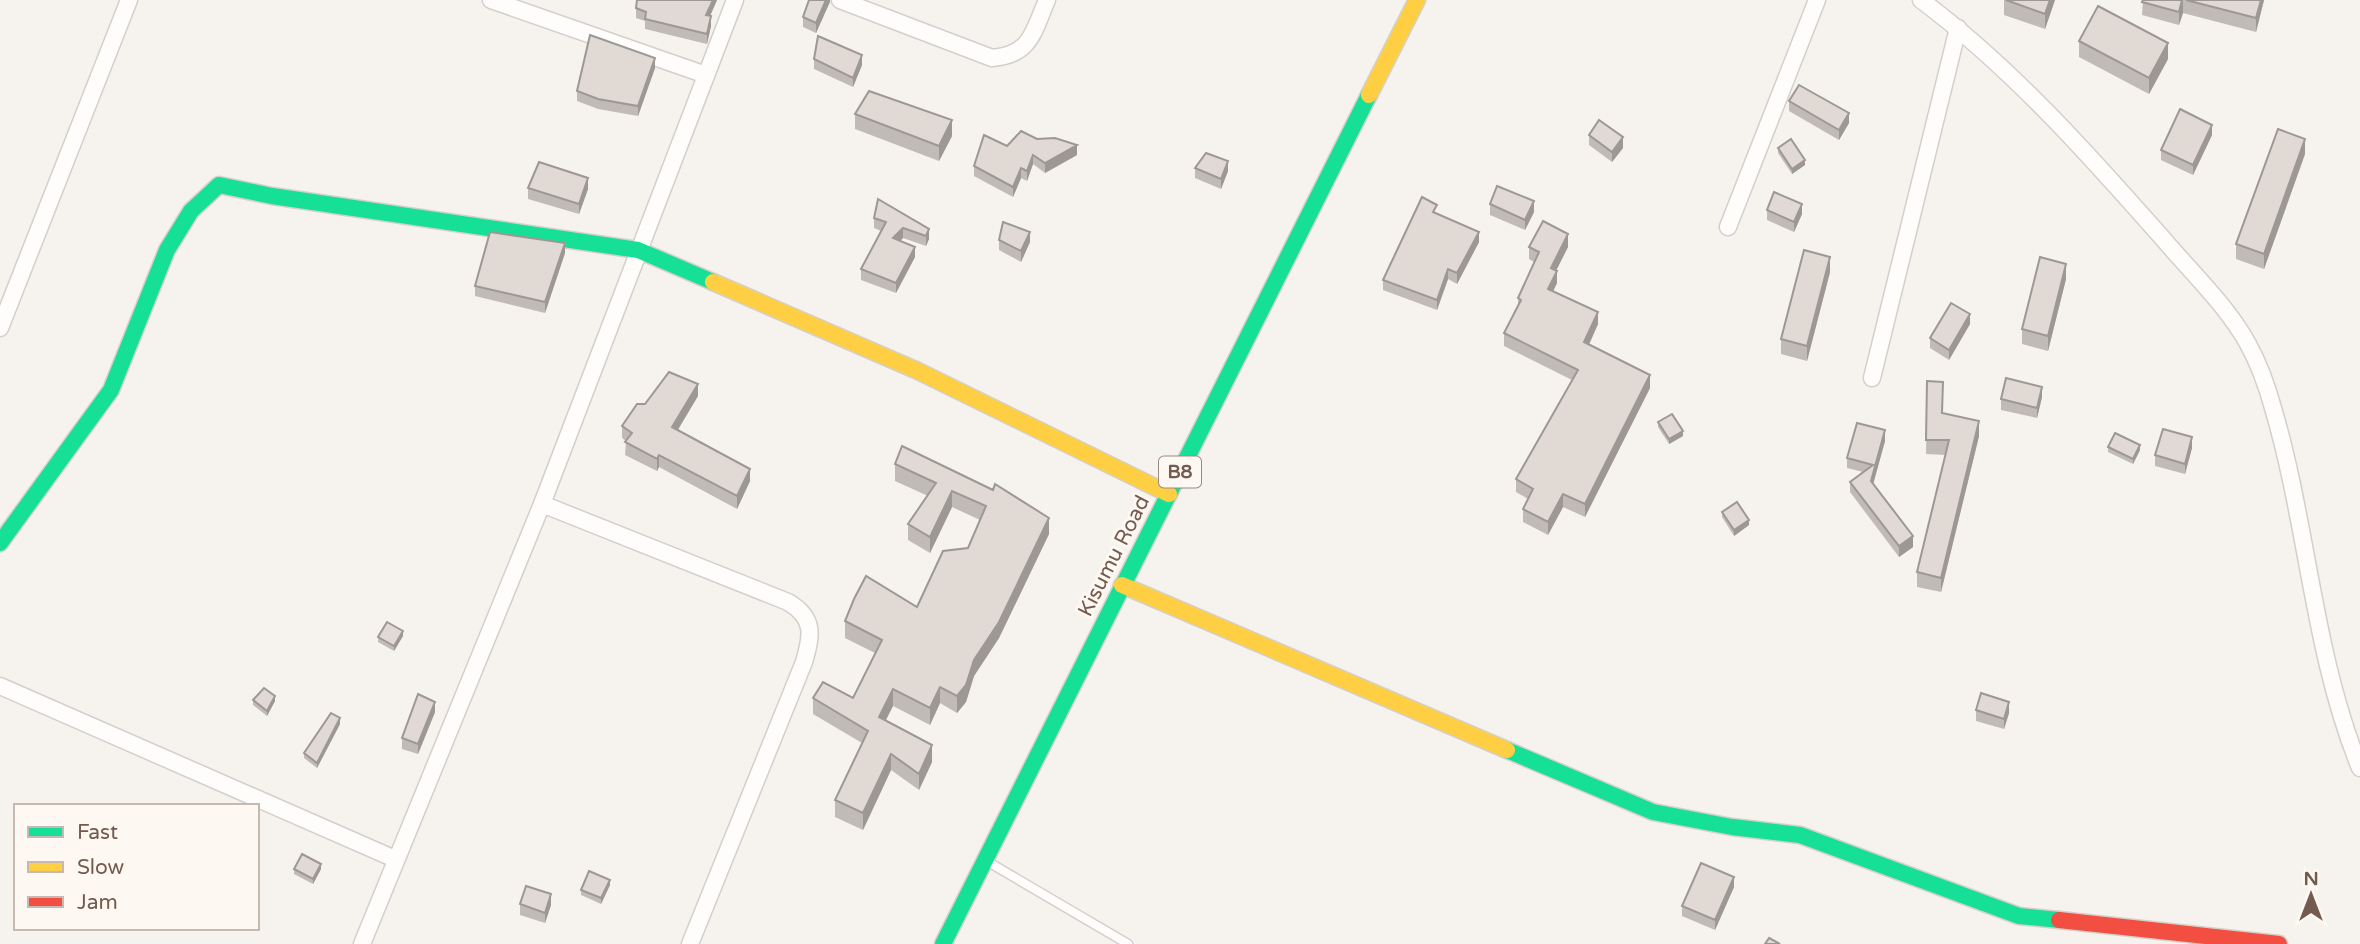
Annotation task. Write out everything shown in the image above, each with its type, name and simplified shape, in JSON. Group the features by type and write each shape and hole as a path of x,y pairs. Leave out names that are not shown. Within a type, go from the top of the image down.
{"main road":[{"name":"Kisumu Road","path":"943,944 1417,0"},
{"path":"0,543 123,371 132,334 170,248 195,202 219,185 272,196 638,250 918,371 1099,462 1170,494"},
{"path":"1122,584 1653,812 1732,827 1800,835 2020,916 2279,944"}],"street":[{"path":"0,328 129,0"},
{"path":"491,0 706,75"},
{"path":"362,944 542,504 735,0"},
{"path":"840,0 992,58 1013,56 1030,40 1047,0"},
{"path":"1728,227 1817,0"},
{"path":"1921,0 1958,28 2106,174 2223,308 2248,343 2274,409 2303,534 2329,673 2360,768"},
{"path":"1872,378 1958,28"},
{"path":"542,504 788,602 802,611 809,626 810,642 804,662 690,944"},
{"path":"0,686 395,859"}],"lane":[{"path":"985,859 1128,944"}],"building":[{"path":"637,0 713,0 706,15 711,16 707,34 645,19 646,12 636,8"},
{"path":"809,0 826,0 816,23 803,17"},
{"path":"2006,0 2050,0 2045,14"},
{"path":"2182,0 2179,12 2142,2"},
{"path":"2186,0 2261,0 2256,18"},
{"path":"2098,6 2168,43 2149,78 2079,41"},
{"path":"590,35 655,58 638,106 598,99 577,91"},
{"path":"818,36 862,55 853,78 814,59"},
{"path":"1799,85 1849,113 1839,130 1789,101"},
{"path":"869,91 952,120 939,146 855,114"},
{"path":"2180,109 2212,125 2193,165 2161,150"},
{"path":"1599,120 1623,137 1612,152 1589,135"},
{"path":"2278,129 2305,139 2264,254 2236,244"},
{"path":"1021,131 1037,139 1055,138 1077,145 1045,163 1033,155 1027,171 1021,168 1013,187 974,166 984,135 1007,146"},
{"path":"1791,139 1805,160 1792,169 1778,148"},
{"path":"1206,153 1228,161 1221,179 1195,168"},
{"path":"539,162 588,178 579,204 528,188"},
{"path":"1497,186 1534,201 1525,220 1490,204"},
{"path":"1774,192 1802,204 1794,222 1767,210"},
{"path":"1422,197 1437,205 1433,212 1479,232 1457,273 1448,269 1437,300 1383,280"},
{"path":"878,199 929,229 926,236 903,228 893,238 915,247 896,283 861,269 886,222 874,218"},
{"path":"1543,221 1568,234 1551,268 1557,271 1548,289 1598,312 1584,342 1650,375 1585,504 1563,494 1548,522 1523,509 1533,489 1516,479 1578,370 1504,333 1521,300 1518,298 1539,252 1529,247"},
{"path":"1003,222 1030,232 1021,251 999,240"},
{"path":"490,232 565,243 545,302 475,286"},
{"path":"1804,250 1830,257 1807,346 1781,339"},
{"path":"2040,257 2066,264 2048,336 2022,329"},
{"path":"1951,303 1970,314 1949,350 1930,338"},
{"path":"669,372 698,384 672,427 750,469 737,496 659,455 657,459 625,442 632,433 622,426 637,404 645,404"},
{"path":"2006,378 2042,387 2037,408 2001,399"},
{"path":"1927,381 1943,382 1942,413 1979,421 1941,578 1917,572 1949,440 1926,440"},
{"path":"1672,414 1683,431 1669,439 1658,422"},
{"path":"1857,423 1885,430 1871,481 1913,536 1899,546 1850,482 1873,465 1847,458"},
{"path":"2163,429 2192,437 2185,464 2155,455"},
{"path":"2115,433 2140,445 2133,459 2108,447"},
{"path":"902,446 993,490 995,484 1049,518 999,622 974,660 966,685 957,696 940,687 930,708 893,689 879,717 932,745 919,774 891,754 863,813 835,800 868,731 813,698 823,682 853,698 882,640 845,621 866,576 917,607 943,551 968,548 986,506 952,491 930,537 908,524 936,483 895,464"},
{"path":"1737,502 1749,520 1734,530 1722,512"},
{"path":"387,622 403,631 394,646 378,637"},
{"path":"264,688 275,696 267,711 253,700"},
{"path":"1981,693 2009,702 2004,719 1976,710"},
{"path":"418,694 435,702 418,744 402,738"},
{"path":"331,713 340,718 317,763 304,753"},
{"path":"302,854 321,864 313,879 294,869"},
{"path":"1701,863 1734,877 1715,920 1682,906"},
{"path":"589,871 610,880 601,898 581,890"},
{"path":"526,886 551,894 545,913 520,904"},
{"path":"1769,938 1780,944 1765,944"}],"traffic: fast":[{"path":"943,944 1369,95"},
{"path":"0,543 111,390 167,250 191,211 219,185 272,196 638,250 713,282"},
{"path":"1507,750 1653,812 1732,827 1800,835 2019,916 2059,920"}],"traffic: slow":[{"path":"1369,95 1417,0"},
{"path":"713,282 918,371 1169,494"},
{"path":"1122,585 1507,750"}],"traffic: jam":[{"path":"2059,920 2279,944"}]}
